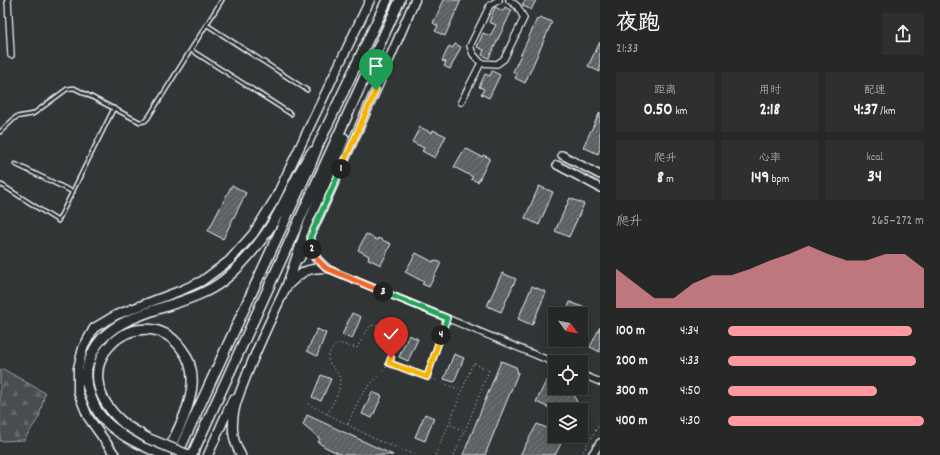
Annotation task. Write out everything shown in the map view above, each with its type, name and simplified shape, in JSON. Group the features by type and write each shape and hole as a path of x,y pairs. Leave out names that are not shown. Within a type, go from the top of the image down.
{"highway":[{"path":"188,455 147,438 127,426 114,415 103,400 98,382 97,371 99,363 106,350 116,338 124,334 139,330 152,331 160,333 175,341 180,346 187,356 192,372 192,386 188,406 163,455 121,434 101,416 92,403 86,385 86,369 91,353 102,338 115,327 139,315 202,294 223,281 240,265 280,211 319,143 387,0"},
{"path":"192,455 400,1"},
{"path":"287,286 400,1"},
{"path":"177,455 307,164"}],"main road":[{"path":"115,455 88,417 78,392 78,368 83,348 94,328 116,315 182,290 202,280 229,261 253,234 281,188 370,0"},
{"path":"326,268 315,257 308,233 337,178 415,0"},
{"path":"257,244 268,222 281,188"},
{"path":"208,455 287,286 302,272 316,268 326,268"},
{"path":"241,455 234,441 233,422 237,401 254,354"}],"street":[{"path":"8,0 11,55"},
{"path":"499,0 490,5 470,46 473,54 481,63 497,64 504,59 524,18 517,6 510,0"},
{"path":"461,102 481,63"},
{"path":"562,155 600,176"},
{"path":"557,166 600,188"},
{"path":"326,268 548,361"},
{"path":"588,377 600,382"},
{"path":"592,455 600,444"}],"lane":[{"path":"0,132 16,117 33,114 68,89 74,88 140,122 145,122 222,0"},
{"path":"207,24 307,90"},
{"path":"191,50 291,114"},
{"path":"0,186 2,185 58,221 114,108"},
{"path":"15,164 73,192"}],"path":[{"path":"427,377 447,318"},
{"path":"327,414 339,387 340,380 338,374 330,365 328,358 332,349 338,343 357,348 365,332 371,325 391,330 396,338 389,363 362,395 348,424"},
{"path":"389,363 463,391"},
{"path":"435,455 463,391 473,363 489,370 454,455"},
{"path":"308,404 377,440 414,455"},
{"path":"581,455 600,423"},
{"path":"449,424 464,430"}],"green space":[{"path":"3,369 45,393 39,417 24,440 0,441 0,371"}],"building":[{"path":"444,0 461,0 445,36 435,31 438,26 433,23"},
{"path":"525,0 536,0 531,10 522,5"},
{"path":"495,7 503,11 505,7 512,10 489,58 482,55 484,50 477,47 483,33 490,36 496,25 489,22"},
{"path":"540,17 552,22 525,83 515,78 517,74 513,72 537,19 539,20"},
{"path":"600,42 600,72 588,66"},
{"path":"455,44 461,47 450,69 444,66 446,62 442,61 449,46 453,48"},
{"path":"492,71 500,75 489,98 481,94 484,89 479,87 485,74 490,76"},
{"path":"600,112 600,149 598,154 583,147"},
{"path":"420,127 432,133 433,130 446,136 435,158 422,151 424,148 412,142"},
{"path":"465,148 482,157 483,155 490,158 478,182 471,179 473,177 454,167"},
{"path":"232,185 246,193 223,239 208,231"},
{"path":"539,186 553,192 539,225 525,218"},
{"path":"570,198 584,204 569,237 555,231"},
{"path":"366,234 377,240 378,238 391,244 381,265 368,259 369,256 358,250"},
{"path":"416,253 433,262 434,260 441,263 429,287 422,284 424,282 405,272"},
{"path":"502,273 516,279 501,312 487,306"},
{"path":"532,286 546,292 532,325 518,319"},
{"path":"570,302 582,307 568,307"},
{"path":"352,313 361,317 352,339 342,335"},
{"path":"600,327 600,352 590,347"},
{"path":"317,329 326,333 317,356 307,351"},
{"path":"409,335 418,339 408,361 399,357"},
{"path":"454,354 464,358 454,382 444,379"},
{"path":"501,361 516,367 518,373 485,455 463,455"},
{"path":"321,375 331,379 321,401 312,397"},
{"path":"546,381 548,382 548,395 575,395 577,403 548,403 548,407 536,402"},
{"path":"372,392 382,396 372,418 362,414"},
{"path":"425,414 434,418 425,441 415,437"},
{"path":"307,415 393,455 342,455 318,442 320,439 303,425"},
{"path":"537,424 548,428 548,443 561,443 555,455 520,455"}],"route":[{"path":"376,90 310,237 312,251 315,257 326,268 447,318 427,377 389,363 391,358"}]}
